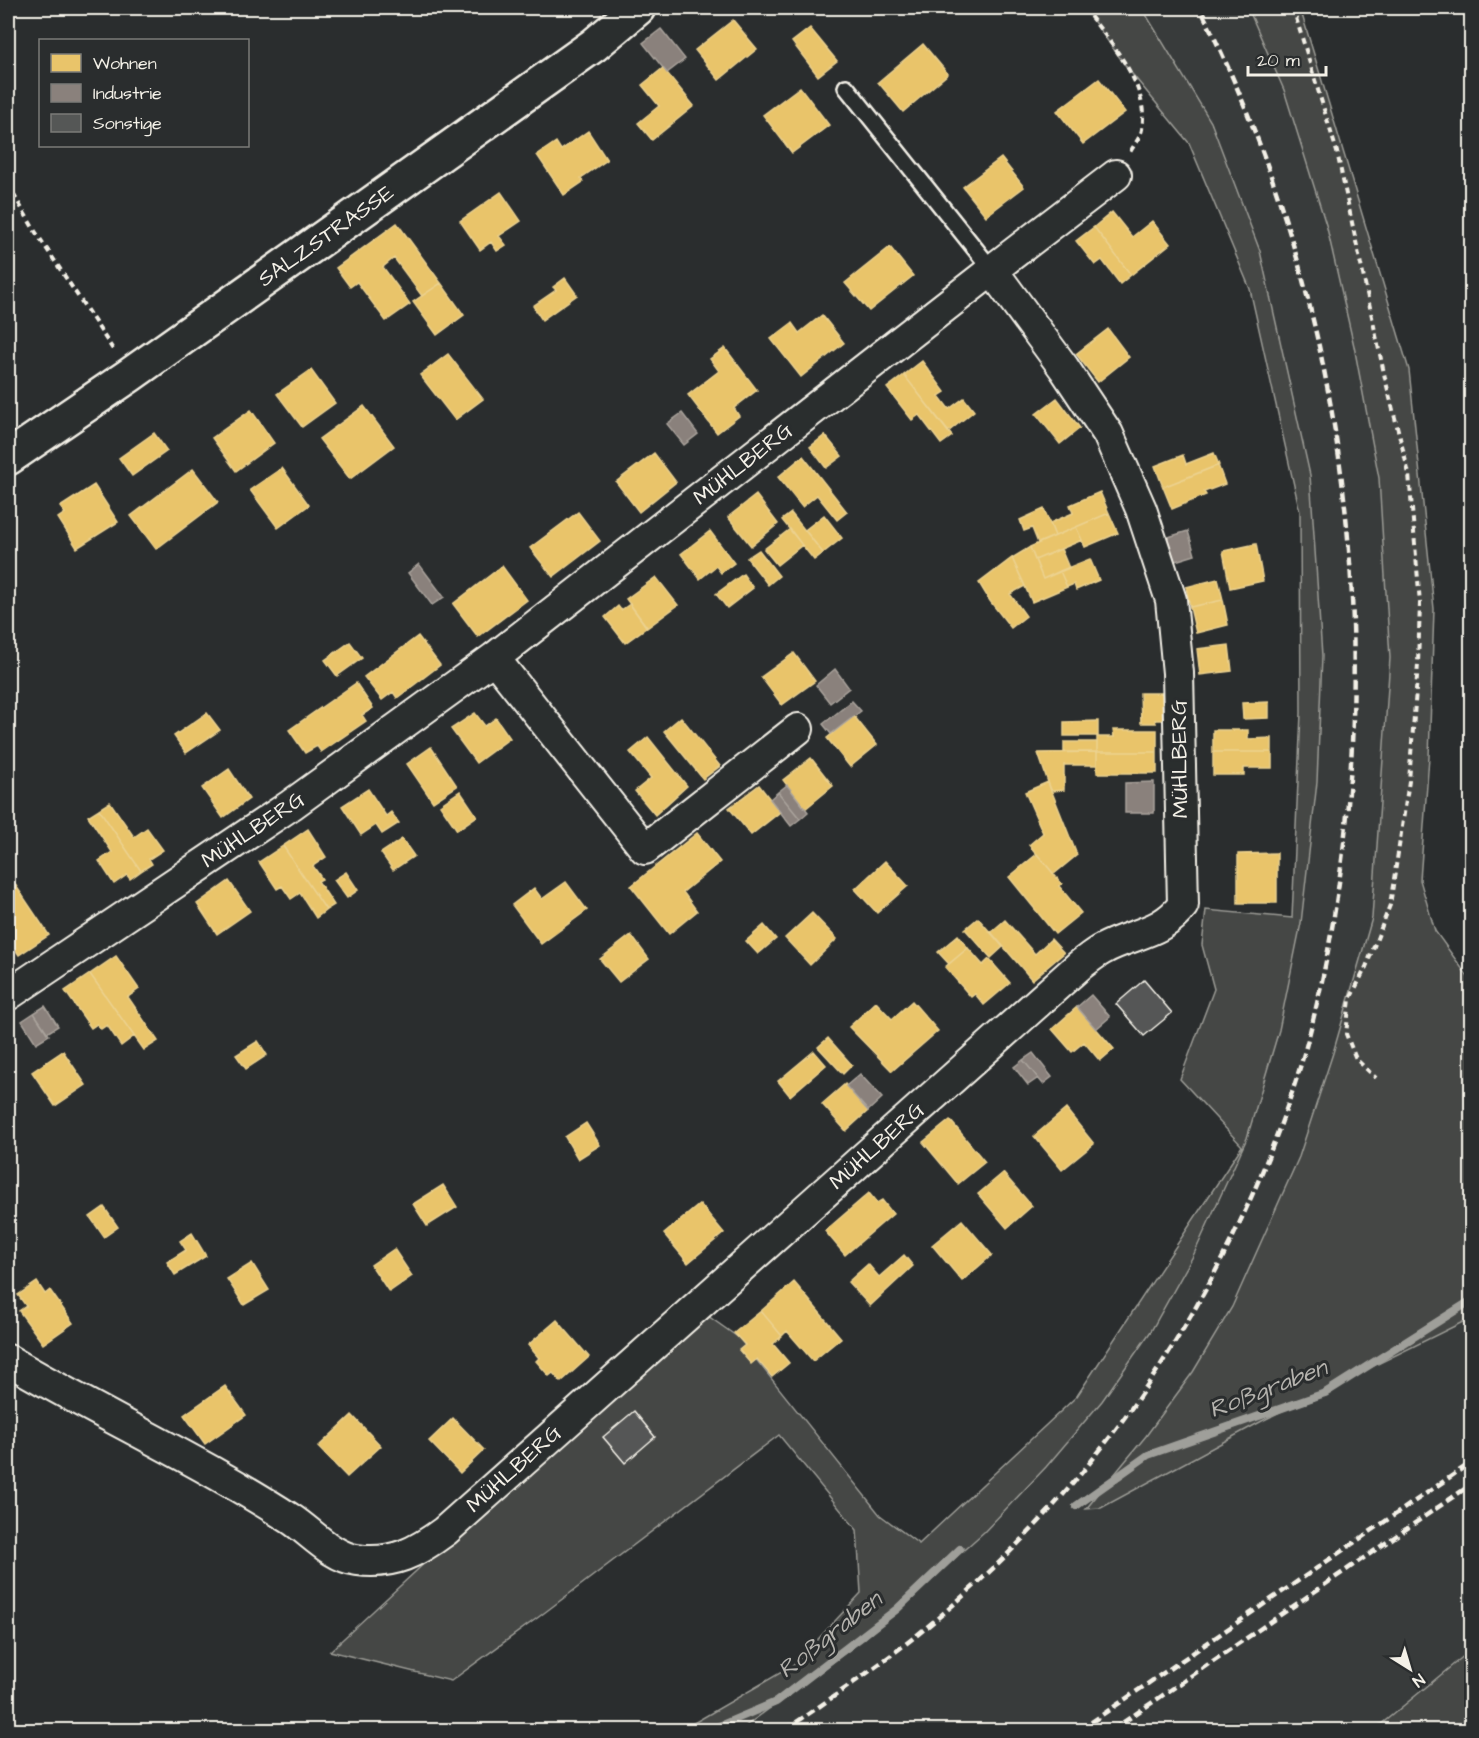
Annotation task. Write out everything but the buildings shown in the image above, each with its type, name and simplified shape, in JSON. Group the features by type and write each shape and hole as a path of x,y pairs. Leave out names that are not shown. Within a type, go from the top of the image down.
{"street":[{"name":"SALZSTRASSE","path":"8,458 130,375 594,45 638,8"},
{"name":"MÜHLBERG","path":"8,995 291,805 494,658 1116,175"},
{"name":"MÜHLBERG","path":"8,1360 231,1482 293,1520 337,1552 354,1560 376,1561 399,1558 421,1549 445,1531 1080,965 1101,950 1161,927 1174,917 1183,905 1178,673 1171,600 1141,509 1108,434 1064,368 992,270"},
{"path":"494,658 645,849 798,729"}],"lane":[{"name":"MÜHLBERG","path":"846,87 992,270"}],"path":[{"path":"1084,8 1128,69 1143,101 1142,131 1116,175"},
{"path":"1293,8 1337,152 1385,378 1409,474 1419,591 1418,664 1408,781 1390,904 1366,967 1350,999 1346,1034 1356,1059 1376,1078"},
{"path":"8,185 35,231 130,375"}],"shaded area":[{"path":"1084,8 1142,8 1211,122 1260,251 1310,475 1322,656 1317,782 1301,923 1279,1030 1247,1138 1193,1256 1151,1331 1102,1401 1046,1467 984,1532 863,1640 740,1730 678,1730 794,1665 861,1593 857,1530 779,1435 451,1681 330,1651 698,1309 739,1338 880,1515 919,1544 1077,1396 1242,1146 1180,1079 1214,989 1202,945 1206,910 1292,918 1301,713 1300,512 1250,289 1189,143 1128,69"},
{"path":"1142,8 1248,8 1284,90 1327,228 1354,346 1379,478 1390,658 1372,918 1333,1053 1299,1157 1232,1307 1193,1372 1146,1436 1101,1508 1262,1421 1471,1318 1471,1650 1374,1730 741,1730 863,1640 984,1532 1046,1467 1102,1401 1151,1331 1193,1256 1247,1138 1279,1030 1301,923 1317,782 1322,656 1310,475 1211,122"},
{"path":"1248,8 1300,8 1409,370 1434,609 1429,757 1420,880 1435,931 1471,981 1471,1318 1262,1421 1101,1508 1086,1509 1146,1436 1193,1372 1232,1307 1299,1157 1333,1053 1372,918 1390,658 1379,478 1354,346 1327,228 1284,90"},
{"path":"1471,1650 1471,1730 1374,1730"}],"waterway":[{"name":"Roßgraben","path":"1076,1506 1148,1455 1325,1393 1472,1300"},
{"name":"Roßgraben","path":"710,1730 776,1702 897,1609 960,1549"}],"railway":[{"path":"785,1730 893,1654 977,1584 1047,1513 1110,1437 1168,1353 1195,1309 1242,1218 1281,1123 1315,1013 1328,951 1342,856 1353,720 1353,615 1345,510 1331,406 1309,303 1280,202 1244,104 1200,8"},
{"path":"1080,1730 1472,1462"},
{"path":"1112,1730 1472,1484"}]}
